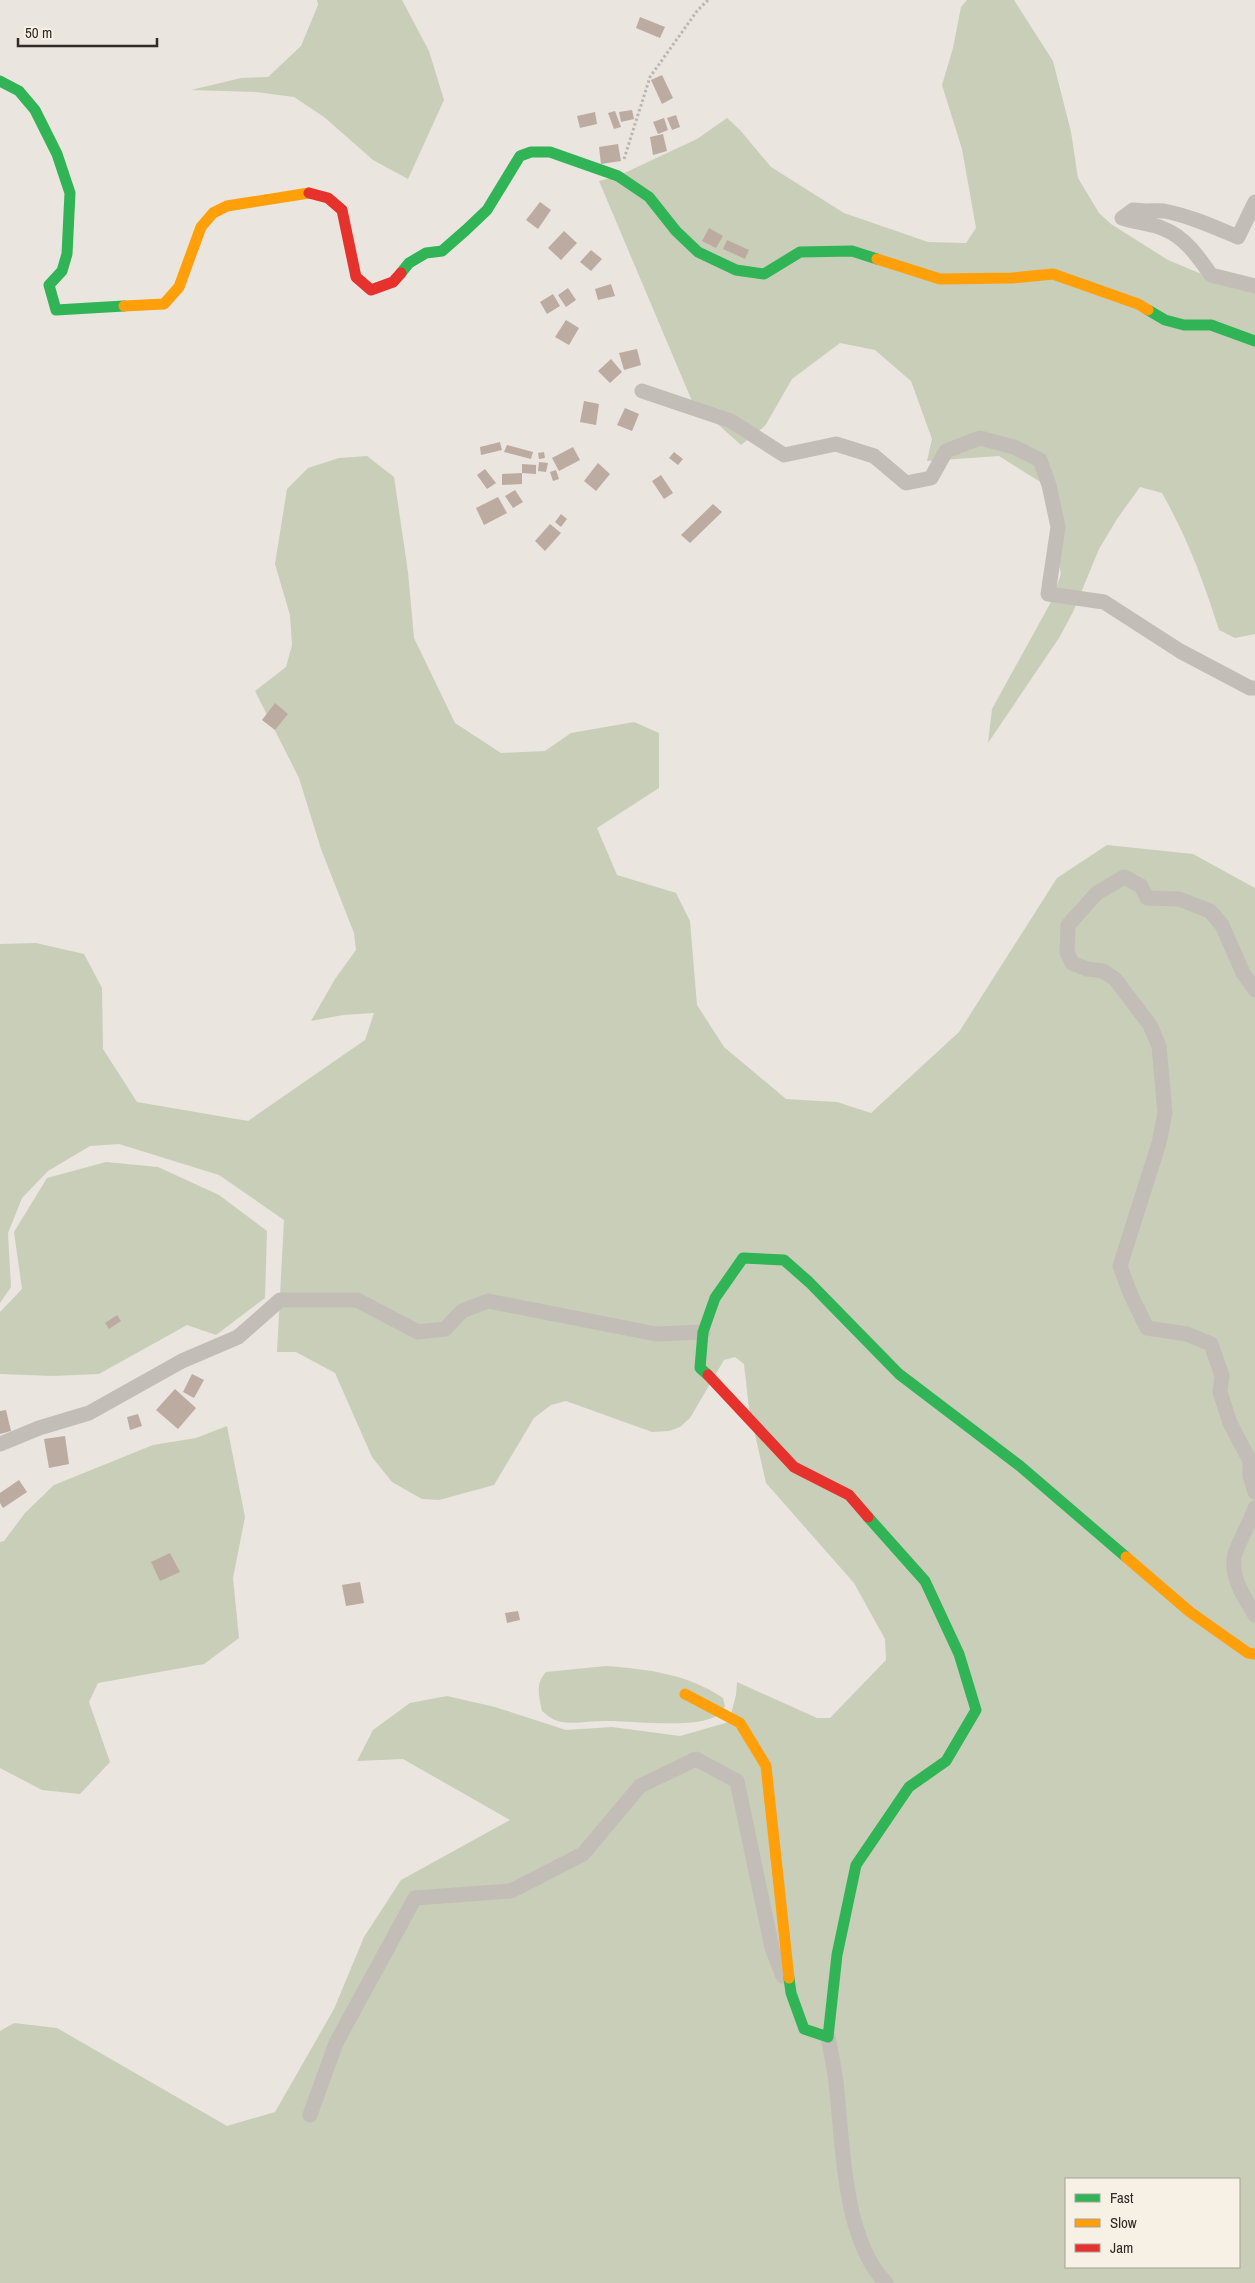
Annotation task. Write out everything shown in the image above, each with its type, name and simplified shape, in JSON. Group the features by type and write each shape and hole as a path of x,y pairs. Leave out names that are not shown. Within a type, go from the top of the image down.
{"street":[{"path":"0,81 19,90 35,110 57,154 70,193 67,254 62,271 49,285 56,310 164,304 179,287 201,227 213,213 227,206 310,193 322,194 335,202 342,210 356,277 371,290 381,288 393,282 409,263 426,253 442,251 466,230 486,210 520,156 531,152 550,152 618,176 649,197 676,231 698,252 736,270 764,274 800,252 852,251 940,279 1012,278 1053,274 1138,304 1165,320 1184,325 1211,325 1255,341"},
{"path":"1255,202 1238,237 1202,222 1162,211 1146,213 1133,210 1122,218 1164,229 1184,242 1200,259 1211,276 1255,286"},
{"path":"642,391 731,421 784,455 836,444 874,456 906,483 931,478 946,451 980,438 1014,447 1040,460 1049,485 1058,527 1048,594 1104,602 1180,652 1250,688 1255,688"},
{"path":"1255,990 1243,973 1222,925 1210,911 1179,899 1147,898 1141,886 1124,877 1097,893 1068,925 1067,952 1072,963 1087,969 1103,971 1115,979 1150,1025 1159,1046 1165,1112 1159,1143 1120,1266 1130,1293 1147,1328 1187,1334 1211,1344 1222,1376 1220,1392 1230,1423 1250,1461 1250,1476 1255,1492"},
{"path":"886,2283 874,2272 858,2235 844,2170 836,2080 828,2037 836,1955 856,1865 909,1787 946,1761 976,1710 959,1654 925,1581 850,1495 794,1467 726,1393 700,1368 703,1332 715,1298 743,1258 784,1260 899,1374 1020,1466 1190,1612 1248,1653 1255,1654"},
{"path":"0,1444 38,1428 89,1413 182,1361 238,1337 280,1300 357,1300 418,1332 445,1329 462,1311 488,1301 656,1334 703,1332"},
{"path":"1255,1508 1234,1557 1238,1587 1255,1615"},
{"path":"685,1694 740,1723 766,1766 791,1993"},
{"path":"310,2115 336,2043 415,1898 512,1891 583,1854 640,1786 696,1759 737,1781 772,1948 804,2029 828,2037"}],"path":[{"path":"618,176 650,77 708,0"}],"green space":[{"path":"317,0 402,0 429,51 444,100 408,179 373,160 324,117 294,97 256,92 191,90 241,78 268,77 301,46 318,5"},
{"path":"967,0 1014,0 1053,61 1071,132 1078,178 1099,213 1111,224 1168,260 1235,288 1255,292 1255,634 1235,638 1219,630 1194,560 1180,527 1162,493 1140,487 1117,519 1099,549 1073,612 1059,638 988,743 992,709 1051,602 1061,574 1042,483 999,456 927,461 932,439 911,381 875,350 840,343 792,379 765,426 741,445 692,401 599,181 618,176 697,139 727,118 740,130 771,167 844,213 928,242 966,243 976,228 962,149 942,85 953,48 961,7"},
{"path":"367,456 394,477 408,572 414,638 455,723 501,753 545,751 571,733 634,722 659,733 659,788 597,828 617,875 676,893 690,921 697,1005 724,1047 786,1099 837,1102 871,1113 959,1032 1057,878 1107,845 1193,854 1255,888 1255,2283 0,2283 0,2031 14,2023 57,2028 227,2126 275,2112 334,2009 364,1937 401,1880 510,1820 403,1759 357,1761 373,1730 410,1703 447,1696 495,1707 566,1730 612,1727 680,1736 729,1722 736,1695 737,1682 817,1718 830,1718 886,1660 885,1639 854,1583 766,1483 749,1408 744,1364 735,1357 724,1360 690,1418 680,1427 669,1431 652,1432 566,1401 551,1405 534,1418 494,1485 439,1500 422,1499 392,1482 372,1457 335,1373 296,1352 277,1352 284,1220 219,1175 119,1144 90,1146 48,1171 22,1198 8,1233 11,1287 0,1303 0,944 36,943 84,954 102,988 103,1049 137,1102 248,1121 365,1040 374,1013 343,1015 311,1021 335,979 356,950 354,933 321,849 299,778 255,691 286,667 292,645 290,615 275,564 287,489 308,468 339,458"},
{"path":"106,1162 158,1167 219,1195 267,1231 265,1298 216,1335 187,1325 99,1374 53,1376 0,1374 0,1312 22,1289 14,1232 47,1178"},
{"path":"227,1426 245,1517 233,1578 239,1638 204,1664 98,1683 89,1702 110,1762 80,1794 42,1790 0,1768 0,1542 4,1541 25,1513 54,1485 153,1445 196,1438"},
{"path":"606,1666 652,1671 696,1683 723,1698 725,1706 718,1715 708,1720 679,1723 598,1721 567,1723 554,1719 542,1711 539,1686 546,1672"}],"building":[{"path":"640,17 665,27 660,38 636,28"},
{"path":"662,75 673,98 662,104 651,80"},
{"path":"632,110 634,119 621,122 619,112"},
{"path":"615,111 621,127 614,129 608,113"},
{"path":"595,112 597,124 580,128 577,116"},
{"path":"676,115 680,127 672,130 667,118"},
{"path":"664,118 668,130 658,134 653,122"},
{"path":"663,134 667,151 653,155 650,137"},
{"path":"618,144 621,161 601,164 599,147"},
{"path":"540,202 551,210 538,229 526,220"},
{"path":"709,228 723,236 716,248 702,241"},
{"path":"564,231 577,243 561,260 548,248"},
{"path":"727,240 749,250 745,259 723,249"},
{"path":"591,250 602,259 591,271 580,262"},
{"path":"611,284 615,296 598,300 595,289"},
{"path":"568,288 576,300 566,307 558,295"},
{"path":"553,294 560,306 547,314 540,302"},
{"path":"566,320 579,328 569,345 555,337"},
{"path":"637,349 641,365 624,370 619,353"},
{"path":"611,359 622,372 610,383 598,371"},
{"path":"584,401 599,404 596,425 580,422"},
{"path":"625,408 639,414 632,431 617,425"},
{"path":"500,442 502,450 481,455 480,447"},
{"path":"507,445 533,452 531,459 504,452"},
{"path":"573,447 580,460 559,471 552,458"},
{"path":"544,452 545,458 539,459 538,453"},
{"path":"674,452 683,459 678,465 669,458"},
{"path":"539,462 548,463 546,472 538,471"},
{"path":"598,463 610,474 596,491 584,481"},
{"path":"522,464 536,465 536,474 522,473"},
{"path":"485,469 496,483 487,489 477,475"},
{"path":"556,470 559,479 553,481 550,472"},
{"path":"522,473 522,484 502,485 502,474"},
{"path":"661,475 673,493 664,499 652,481"},
{"path":"515,490 523,502 513,508 505,496"},
{"path":"498,497 507,513 484,525 476,508"},
{"path":"713,504 722,512 690,543 681,535"},
{"path":"561,514 567,519 561,527 555,522"},
{"path":"550,524 561,533 545,551 535,541"},
{"path":"275,703 288,714 275,730 262,720"},
{"path":"117,1315 121,1321 109,1329 105,1323"},
{"path":"192,1374 204,1380 194,1398 183,1392"},
{"path":"175,1389 196,1408 178,1429 156,1410"},
{"path":"6,1410 11,1431 0,1434 0,1411"},
{"path":"138,1414 142,1426 130,1430 127,1417"},
{"path":"65,1436 69,1464 49,1468 44,1439"},
{"path":"19,1480 27,1492 3,1508 0,1503 0,1493"},
{"path":"170,1553 180,1572 160,1581 151,1562"},
{"path":"360,1582 364,1603 346,1606 342,1585"},
{"path":"518,1611 520,1620 507,1623 505,1613"}],"traffic: fast":[{"path":"0,81 19,91 35,110 57,154 70,193 67,254 62,271 49,285 56,310 124,306"},
{"path":"401,273 409,263 426,253 442,251 466,230 487,210 520,156 531,152 550,152 618,176 649,197 676,231 698,252 736,270 764,274 800,252 852,251 877,259"},
{"path":"1148,310 1165,320 1184,325 1211,325 1255,341"},
{"path":"708,1375 700,1368 703,1332 715,1298 743,1258 784,1260 809,1282 899,1374 1020,1466 1126,1557"},
{"path":"789,1978 791,1993 804,2029 828,2037 837,1955 856,1865 909,1787 946,1761 976,1710 959,1654 925,1581 868,1517"}],"traffic: slow":[{"path":"124,306 164,304 179,287 201,227 213,213 227,206 309,193"},
{"path":"877,259 940,279 1012,278 1053,274 1138,304 1148,310"},
{"path":"1126,1557 1190,1612 1248,1653 1255,1654"},
{"path":"685,1694 740,1723 766,1766 789,1978"}],"traffic: jam":[{"path":"309,193 328,198 342,210 356,277 371,290 393,282 401,273"},
{"path":"708,1375 794,1467 849,1495 868,1517"}]}
